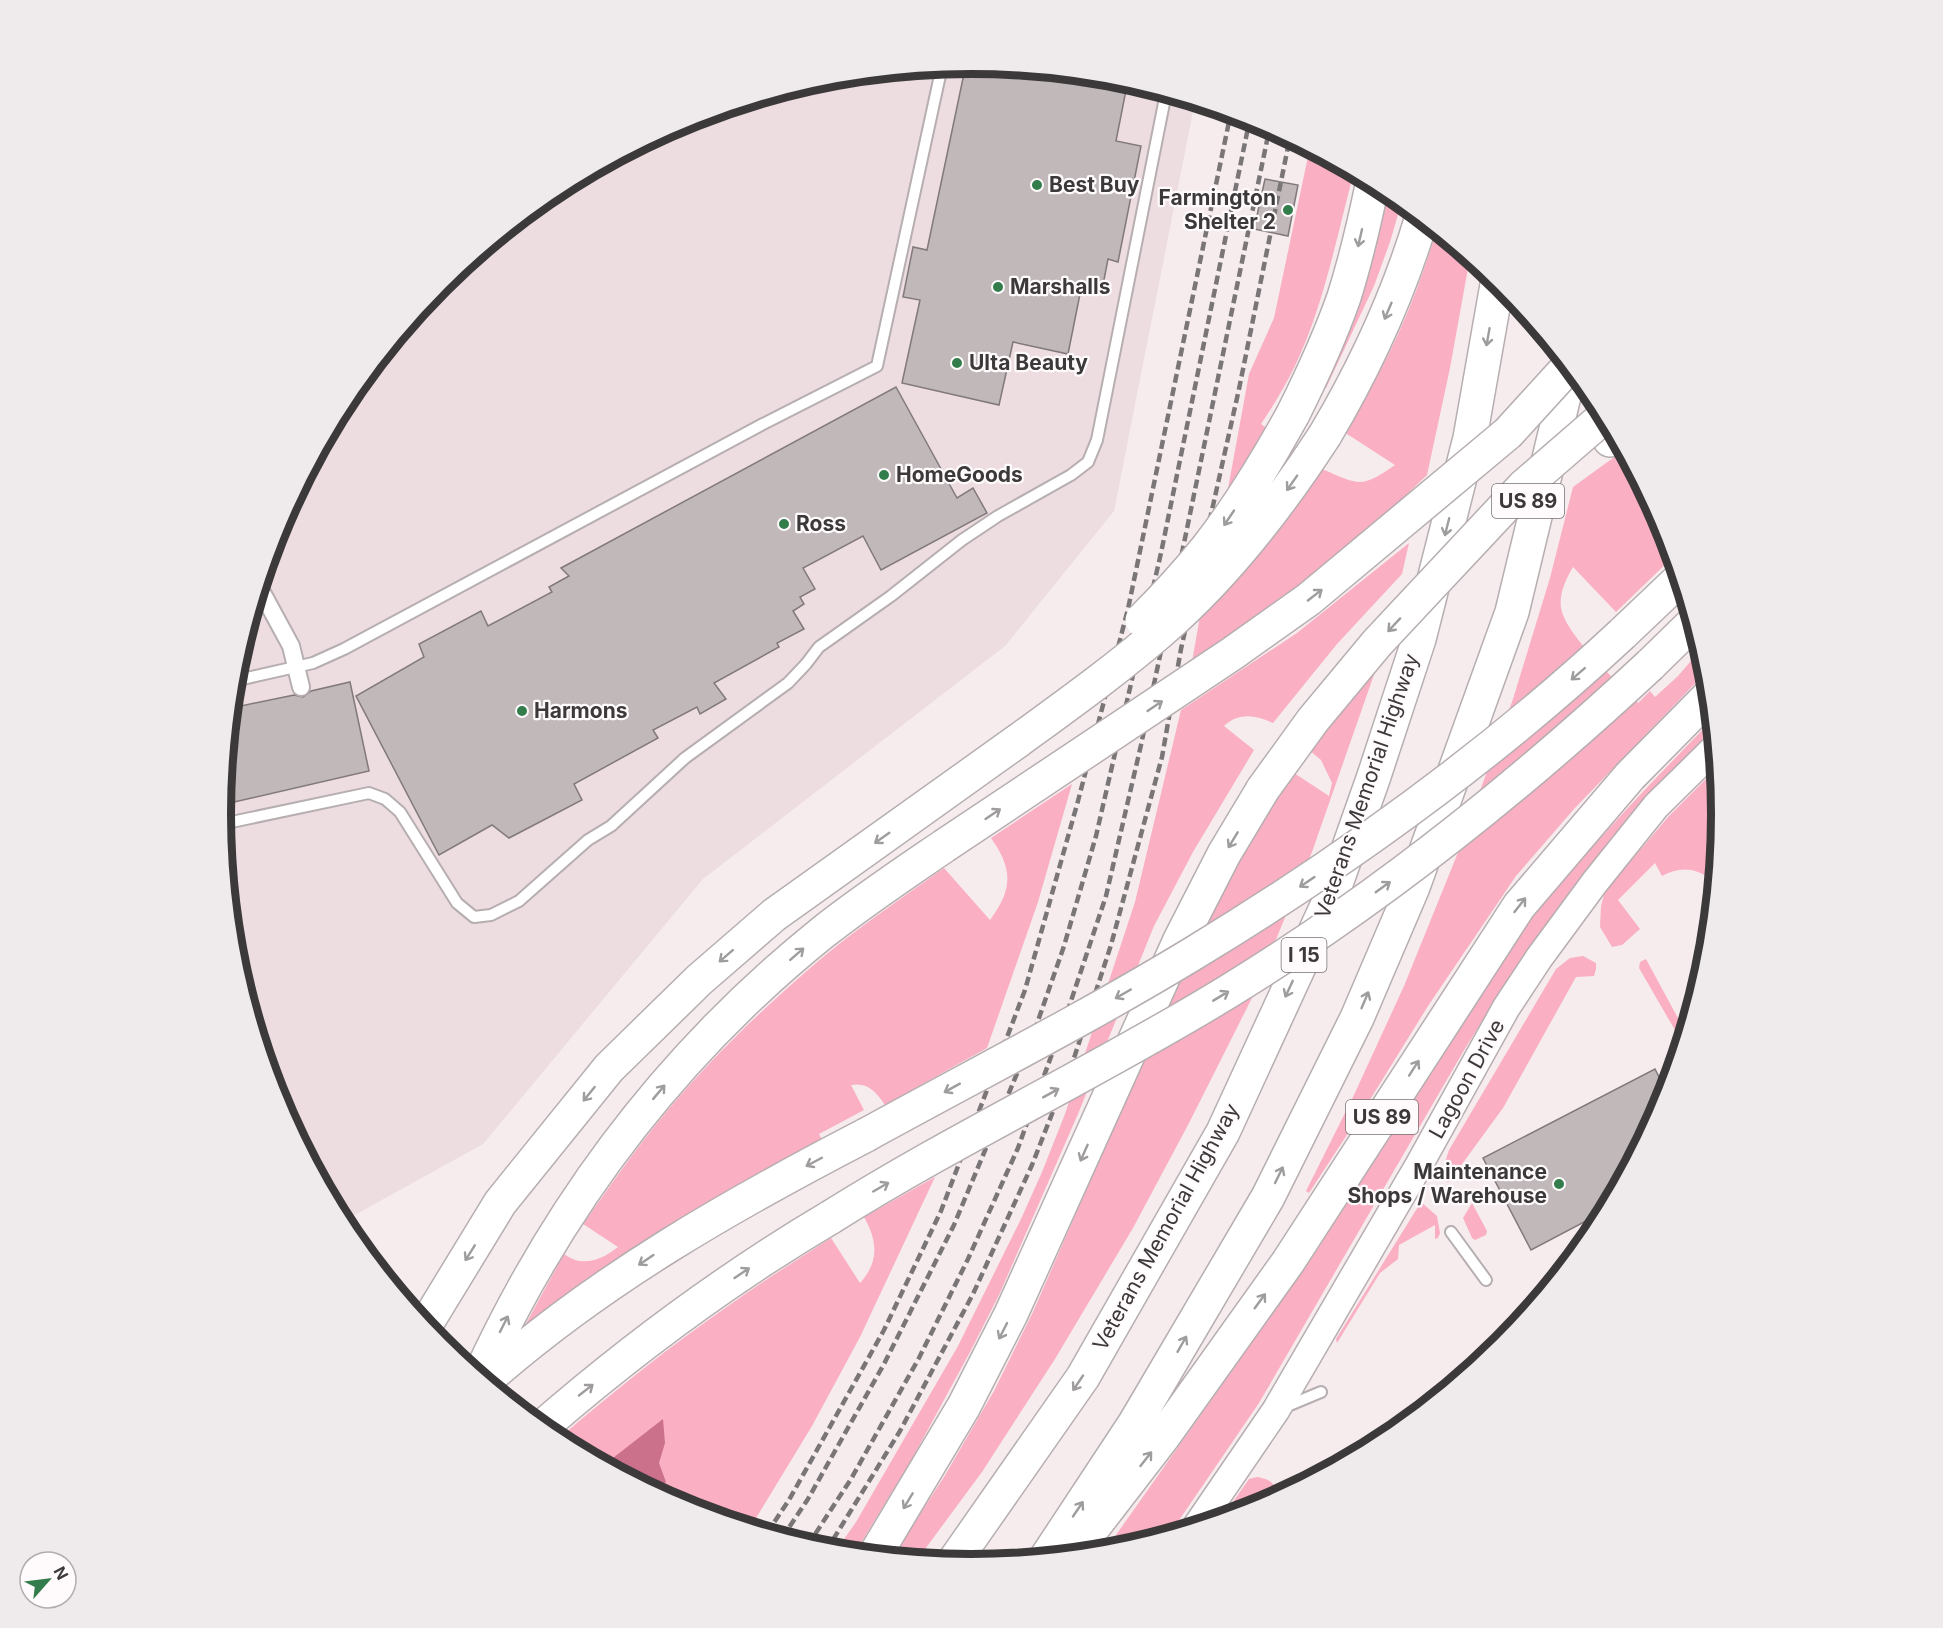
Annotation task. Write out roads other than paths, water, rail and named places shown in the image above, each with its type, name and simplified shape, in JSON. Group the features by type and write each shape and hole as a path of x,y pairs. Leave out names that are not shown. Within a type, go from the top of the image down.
{"highway":[{"path":"1019,740 1088,670 1141,622 1188,571 1223,527 1251,485 1293,414 1313,373 1344,297 1371,191"},
{"path":"430,1318 500,1203 609,1068 699,980 774,915 930,805 1136,651 1185,608 1233,558 1272,511 1325,435 1356,380 1376,340 1419,225"},
{"name":"Veterans Memorial Highway","path":"959,1554 1083,1377 1223,1132 1332,895 1419,639 1470,438 1496,291"},
{"path":"1442,488 1551,354"},
{"path":"482,1370 536,1265 611,1151 663,1087 752,994 824,932 944,846 1287,616 1347,569 1508,433 1565,371"},
{"path":"1051,1550 1135,1423 1268,1197 1357,1018 1413,887 1512,612 1568,376"},
{"path":"879,1548 964,1406 1011,1314 1179,940 1224,854 1263,789 1353,670 1524,486 1606,433"},
{"path":"491,1377 588,1299 675,1241 748,1198 1174,965 1308,882 1391,825 1476,760 1555,694 1675,583"},
{"path":"548,1421 677,1318 758,1262 895,1179 1149,1039 1285,955 1389,883 1544,762 1688,628"},
{"name":"US 89","path":"1079,1546 1163,1437 1288,1262 1518,906 1630,776 1703,702"}],"street":[{"path":"264,596 291,646 301,687"},
{"name":"Lagoon Drive","path":"1203,1517 1276,1410 1419,1165 1506,1008 1539,958 1595,882 1656,806 1709,754"}],"lane":[{"path":"243,679 313,663 344,649 763,424 877,366 940,75"},
{"path":"231,822 369,793 386,799 400,812 457,903 474,917 491,915 519,901 588,840 611,826 686,758 788,682 806,664 819,646 891,596 962,540 1089,462 1096,440 1165,100"},
{"path":"1451,1232 1486,1280"},
{"path":"1276,1410 1321,1392"}],"railway":[{"path":"771,1526 789,1500 884,1330 941,1211 1025,990 1078,801 1128,609 1229,120"},
{"path":"787,1531 808,1499 884,1364 954,1225 1033,1035 1064,946 1096,836 1161,553 1248,127"},
{"path":"813,1537 851,1479 919,1358 968,1259 1018,1148 1106,896 1183,548 1268,136"},
{"path":"832,1541 900,1431 973,1294 1032,1165 1075,1055 1111,945 1162,757 1181,649 1239,389 1288,145"}],"place":[{"name":"Best Buy","path":"1037,185"},
{"name":"Farmington Shelter 2","path":"1288,210"},
{"name":"Marshalls","path":"998,287"},
{"name":"Ulta Beauty","path":"957,363"},
{"name":"HomeGoods","path":"884,475"},
{"name":"Ross","path":"784,524"},
{"name":"Harmons","path":"522,711"},
{"name":"Maintenance Shops / Warehouse","path":"1559,1184"}]}
